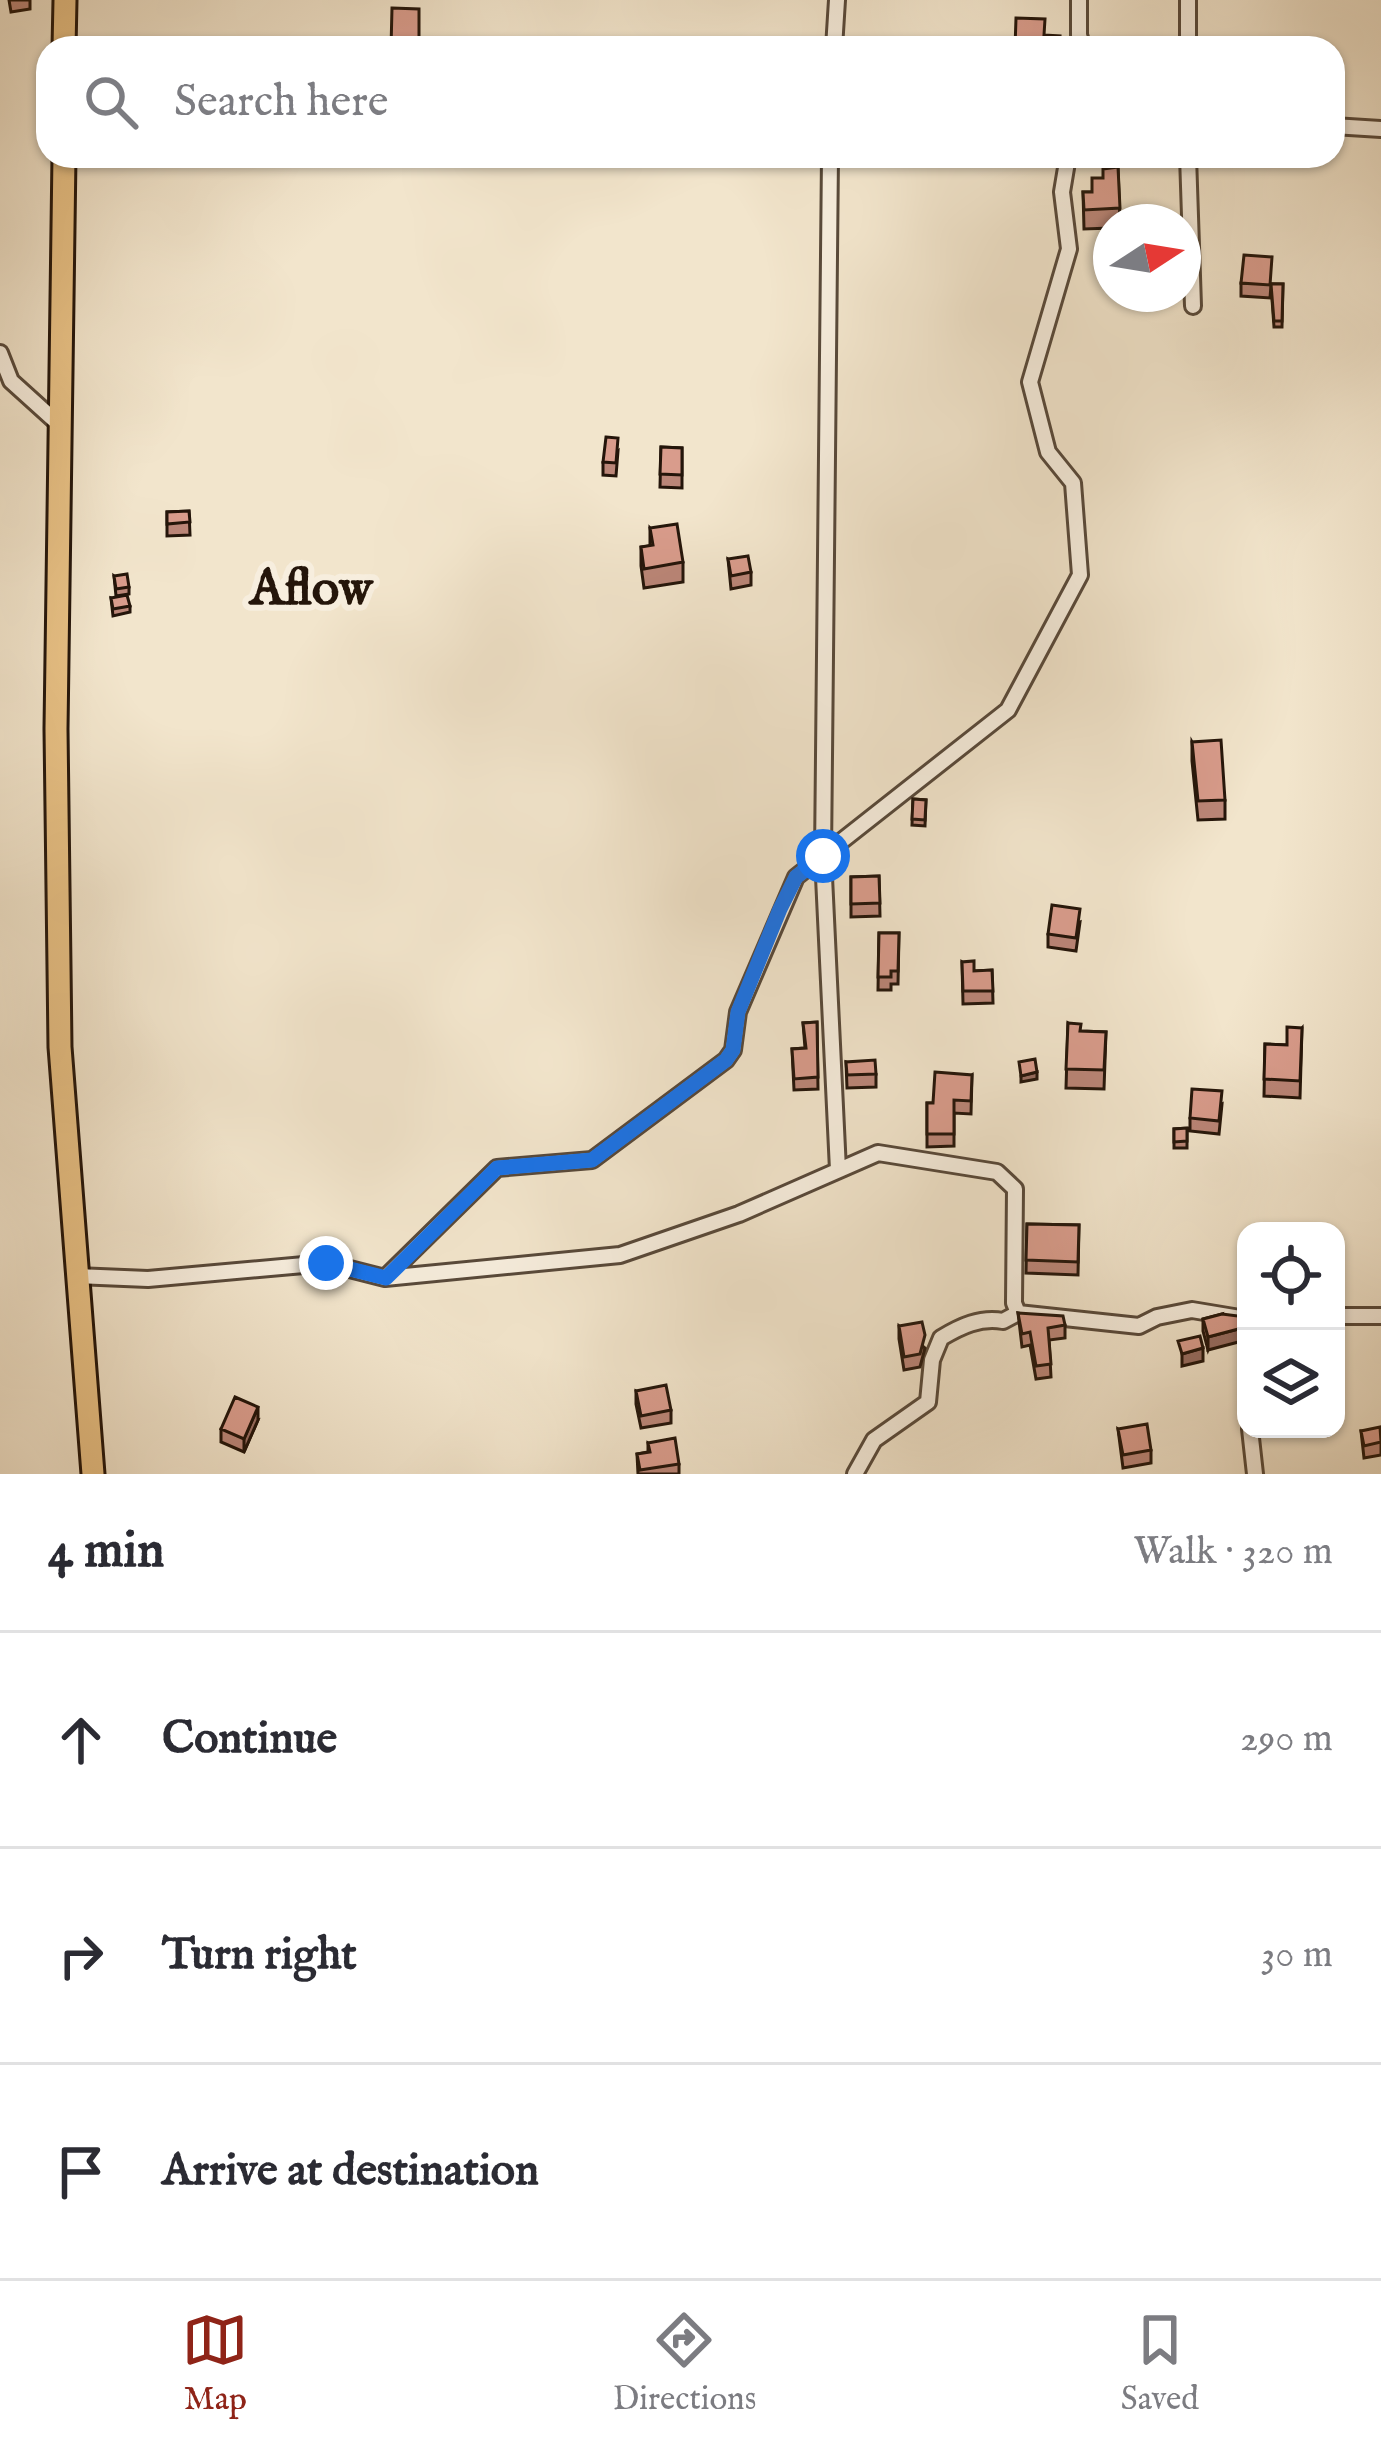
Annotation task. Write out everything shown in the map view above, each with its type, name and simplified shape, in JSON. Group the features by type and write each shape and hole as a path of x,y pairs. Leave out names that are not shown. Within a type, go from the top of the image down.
{"highway":[{"path":"64,36 65,0"},
{"path":"64,168 56,729 60,1048 93,1474"}],"street":[{"path":"834,36 836,0"},
{"path":"1079,0 1079,36"},
{"path":"1188,0 1188,36"},
{"path":"1345,127 1381,129"},
{"path":"830,168 823,856 838,1170"},
{"path":"386,1278 497,1168 592,1160 726,1060 733,1050 738,1012 796,877 1008,710 1080,575 1073,483 1048,452 1030,382 1069,249 1062,192 1065,168"},
{"path":"1188,168 1190,204"},
{"path":"0,353 10,381 63,428"},
{"path":"76,1276 148,1279 326,1263 386,1278 620,1255 739,1214 878,1153 997,1172 1015,1189 1014,1304 1018,1313"},
{"path":"855,1474 874,1440 928,1402 932,1360 941,1338 969,1324 989,1319 1004,1322 1018,1313 1139,1327 1157,1317 1192,1310 1237,1318"},
{"path":"1345,1316 1381,1316"},
{"path":"1251,1438 1255,1474"}],"building":[{"path":"392,8 419,9 419,36 391,36"},
{"path":"1016,18 1045,19 1044,35 1060,36 1015,36"},
{"path":"1118,168 1120,204 1093,204 1093,210 1084,210 1083,192 1092,192 1092,178 1103,178 1103,169"},
{"path":"1244,255 1272,257 1270,285 1241,283"},
{"path":"1271,284 1283,284 1282,321 1274,321"},
{"path":"606,437 618,438 616,463 603,462"},
{"path":"661,447 682,448 682,475 660,474"},
{"path":"189,511 190,522 167,524 167,512"},
{"path":"677,524 683,562 644,569 641,547 653,545 650,528"},
{"path":"748,556 751,572 731,576 728,559"},
{"path":"127,574 129,587 116,589 114,576"},
{"path":"127,595 130,606 113,609 111,598"},
{"path":"1221,740 1225,800 1198,801 1192,742"},
{"path":"913,799 926,800 925,820 912,819"},
{"path":"879,876 880,903 851,904 851,877"},
{"path":"1052,905 1080,909 1076,938 1048,934"},
{"path":"879,933 899,933 898,971 891,971 891,977 878,977"},
{"path":"974,961 974,971 992,970 993,991 963,991 962,962"},
{"path":"817,1022 818,1077 794,1079 792,1049 806,1048 803,1023"},
{"path":"1068,1023 1081,1024 1080,1031 1106,1032 1104,1070 1066,1069"},
{"path":"1287,1027 1302,1028 1300,1081 1264,1079 1265,1044 1287,1045"},
{"path":"1035,1059 1037,1072 1021,1076 1019,1062"},
{"path":"875,1060 876,1074 847,1075 846,1062"},
{"path":"935,1072 972,1075 971,1101 954,1100 954,1134 927,1134 927,1103 933,1103"},
{"path":"1192,1089 1222,1091 1219,1121 1190,1118"},
{"path":"1187,1128 1187,1141 1174,1142 1174,1129"},
{"path":"1027,1224 1079,1225 1078,1262 1026,1260"},
{"path":"1018,1313 1063,1316 1065,1325 1048,1328 1051,1364 1036,1366 1030,1332 1022,1334"},
{"path":"1237,1316 1237,1329 1208,1337 1203,1319"},
{"path":"922,1322 925,1335 920,1354 904,1357 899,1326"},
{"path":"1200,1336 1203,1348 1182,1354 1178,1341"},
{"path":"666,1385 671,1410 641,1416 636,1391"},
{"path":"235,1397 258,1407 244,1439 221,1429"},
{"path":"1147,1424 1151,1450 1123,1455 1118,1429"},
{"path":"1380,1427 1381,1442 1364,1446 1361,1431"},
{"path":"675,1438 679,1464 640,1470 637,1454 650,1452 648,1443"}],"district":[{"name":"Aflow","path":"311,590"}],"route":[{"path":"326,1263 386,1278 497,1168 592,1160 726,1060 733,1050 738,1012 780,909 796,877 823,856"}]}
